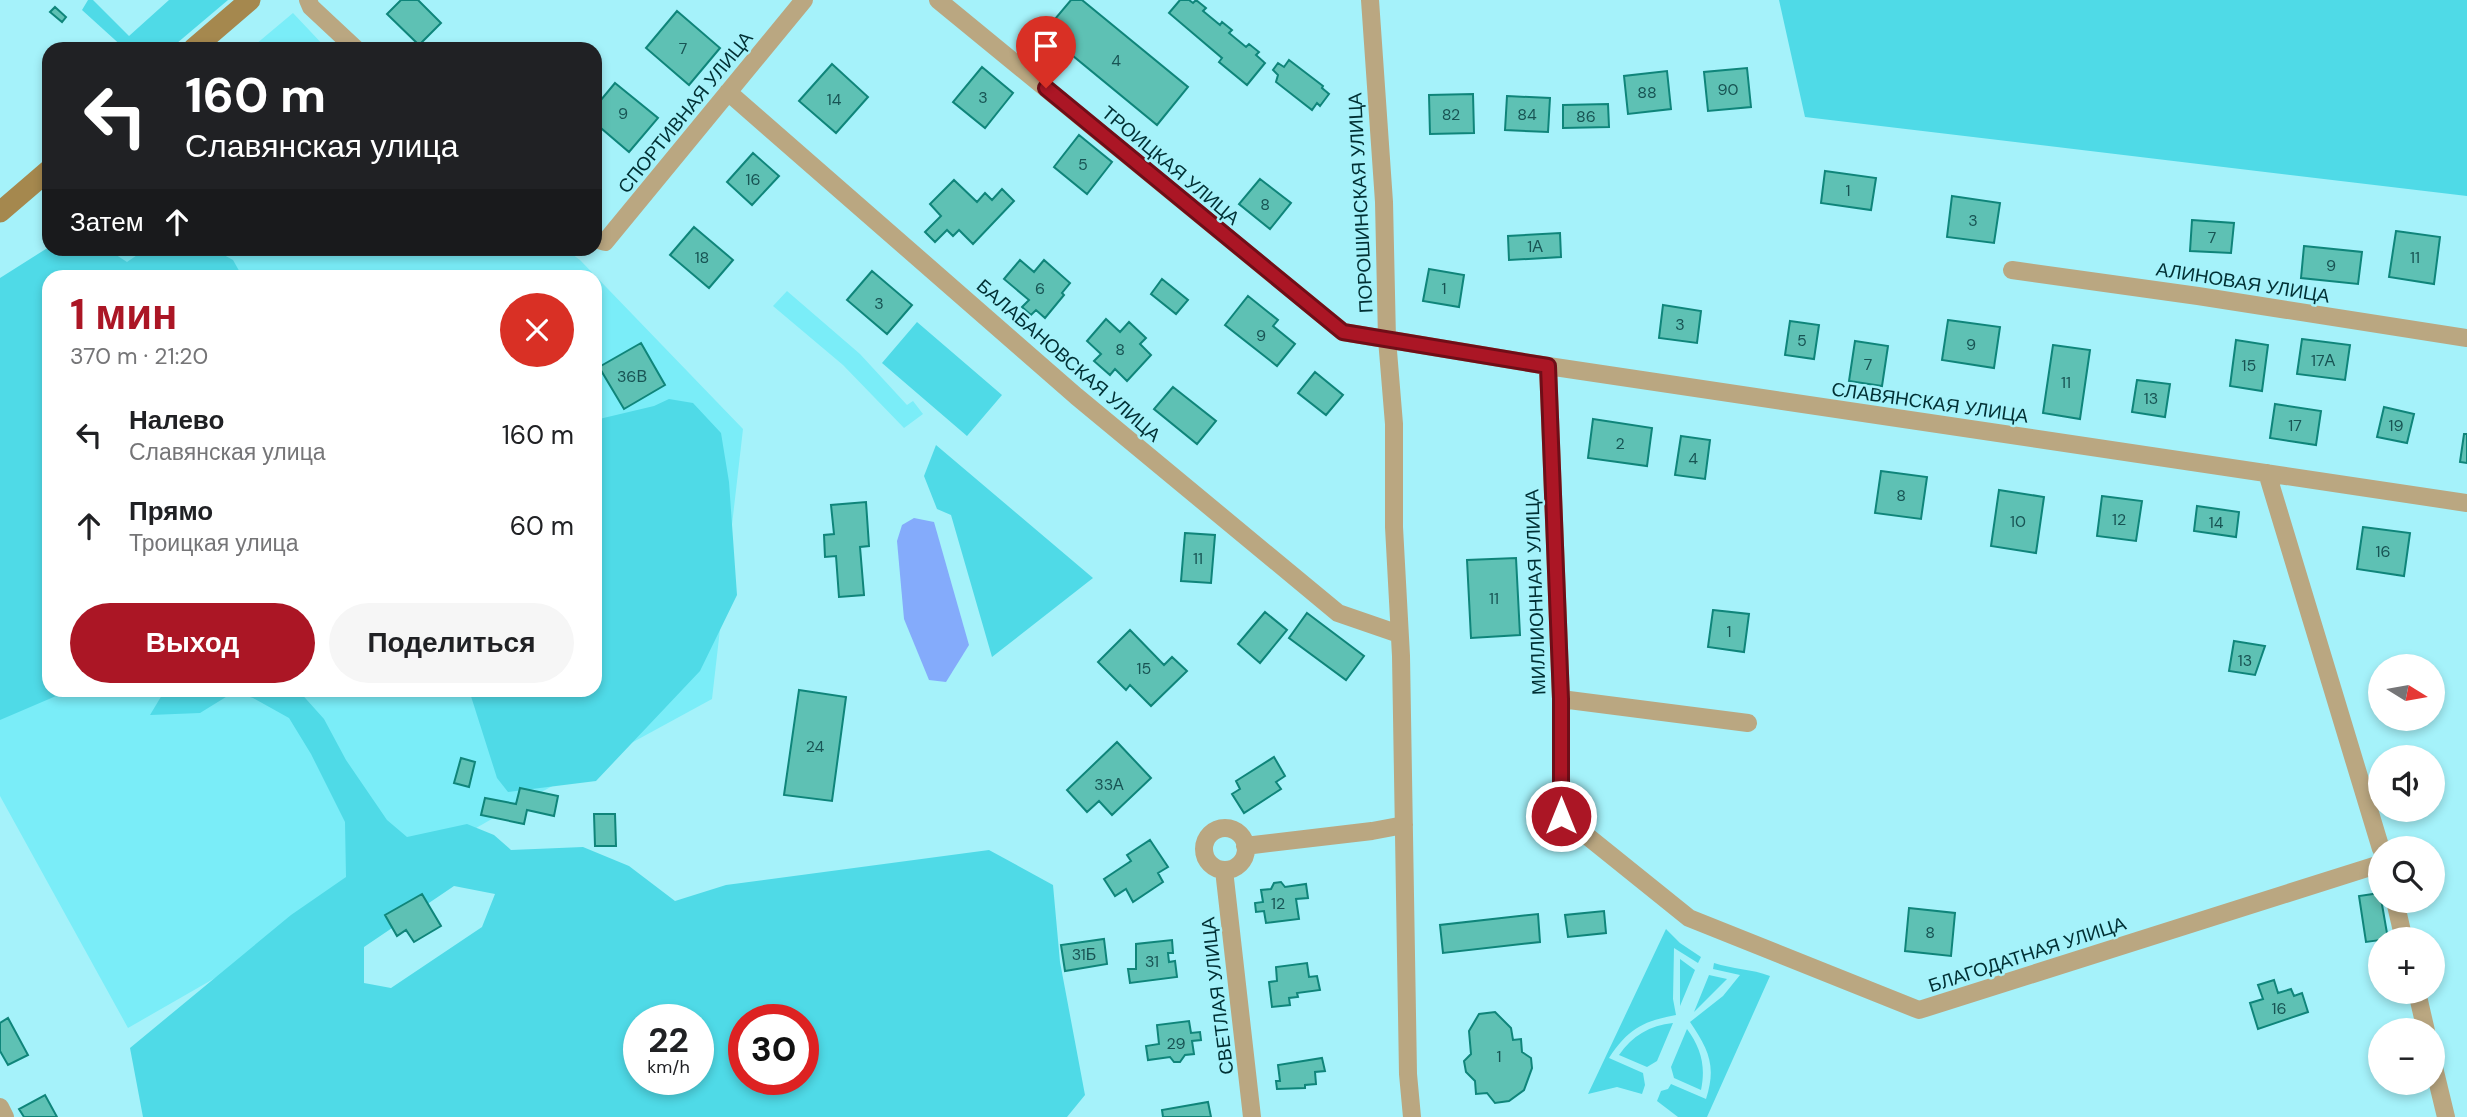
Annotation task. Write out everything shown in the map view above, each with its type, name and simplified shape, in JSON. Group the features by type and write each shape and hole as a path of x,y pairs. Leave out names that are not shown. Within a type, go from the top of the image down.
{"street":[{"path":"201,42 250,0"},
{"path":"308,0 310,7 348,42"},
{"name":"СПОРТИВНАЯ УЛИЦА","path":"602,241 605,242 804,0"},
{"name":"ТРОИЦКАЯ УЛИЦА","path":"938,0 1343,332 1387,340"},
{"name":"ПОРОШИНСКАЯ УЛИЦА","path":"1370,0 1384,202 1387,340 1394,424 1394,527 1401,656 1408,1074 1412,1117"},
{"name":"БАЛАБАНОВСКАЯ УЛИЦА","path":"728,92 1076,396 1338,613 1399,634"},
{"path":"0,212 42,176"},
{"name":"АЛИНОВАЯ УЛИЦА","path":"2012,271 2198,296 2467,338"},
{"name":"СЛАВЯНСКАЯ УЛИЦА","path":"1387,340 2467,503"},
{"name":"МИЛЛИОННАЯ УЛИЦА","path":"1548,366 1561,699 1561,816"},
{"path":"2267,473 2377,836"},
{"path":"1561,699 1748,723"},
{"name":"БЛАГОДАТНАЯ УЛИЦА","path":"1561,816 1689,918 1919,1010 2368,868"},
{"path":"1245,846 1372,831 1404,824"},
{"path":"1228,828 1239,834 1245,846 1241,862 1224,870 1206,859 1204,846 1209,834 1228,828"},
{"name":"СВЕТЛАЯ УЛИЦА","path":"1224,870 1252,1117"},
{"path":"2441,1095 2446,1117"},
{"path":"0,1107 5,1117"}],"shaded area":[{"path":"88,0 93,0 129,36 169,0 228,0 178,42 117,42 82,10"},
{"path":"1779,0 2467,0 2467,196 1805,117"},
{"path":"293,13 320,42 258,42"},
{"path":"42,251 42,256 118,256 127,262 136,256 226,256 233,260 239,270 42,270 42,697 54,697 0,720 0,278"},
{"path":"60,256 575,256 590,270 44,270"},
{"path":"42,272 42,697 602,697 602,283 743,429 712,699 490,820 128,1028 0,796 0,308"},
{"path":"787,291 860,354 907,405 913,401 923,414 904,428 843,365 773,306"},
{"path":"917,322 1002,395 967,436 882,363"},
{"path":"669,399 693,403 721,433 729,482 737,595 700,671 596,781 508,792 497,778 471,697 602,697 602,418 654,406"},
{"path":"936,445 1093,578 992,657 951,515 937,509 924,476"},
{"path":"914,518 934,522 969,645 946,682 929,680 904,619 897,541 902,525"},
{"path":"161,697 226,697 200,713 150,715"},
{"path":"250,697 304,697 324,719 346,760 387,820 407,837 467,824 494,835 511,850 583,847 629,866 675,901 726,885 989,850 1053,885 1060,962 1085,1095 1067,1117 143,1117 130,1048 291,915 346,877 345,822 311,754 289,718","holes":["454,886 495,894 482,927 391,988 364,983 364,947"]},
{"path":"1666,929 1680,943 1701,957 1698,963 1674,948 1673,999 1676,1015 1654,1020 1637,1028 1609,1058 1643,1073 1645,1085 1642,1094 1617,1087 1588,1094"},
{"path":"1680,959 1695,970 1680,1006"},
{"path":"1714,963 1770,976 1707,1117 1678,1117 1657,1101 1661,1091 1668,1089 1671,1084 1706,1099 1711,1076 1706,1049 1690,1022 1723,996 1740,975 1713,969"},
{"path":"1709,975 1727,979 1694,1012"},
{"path":"1673,1023 1657,1061 1647,1067 1619,1055 1642,1033"},
{"path":"1687,1029 1701,1058 1701,1090 1674,1078 1671,1067"}],"building":[{"path":"401,0 418,0 441,23 422,42 416,42 387,14"},
{"path":"1071,0 1082,0 1188,87 1157,125 1044,32"},
{"path":"1180,0 1193,3 1196,0 1206,8 1203,11 1220,25 1222,22 1232,30 1229,33 1246,47 1249,44 1259,52 1256,55 1265,63 1247,85 1219,62 1222,58 1169,13"},
{"path":"55,7 66,17 62,22 50,12"},
{"path":"677,11 720,48 689,85 646,48"},
{"path":"1289,60 1323,86 1329,94 1320,106 1317,103 1312,110 1276,82 1278,75 1273,70 1278,63 1284,67"},
{"path":"832,64 868,97 836,133 799,101"},
{"path":"982,67 1013,93 985,128 953,102"},
{"path":"1747,68 1751,107 1708,111 1704,72"},
{"path":"1667,71 1671,109 1628,114 1624,76"},
{"path":"615,83 658,118 629,152 602,129 602,99"},
{"path":"1473,94 1474,133 1430,134 1429,95"},
{"path":"1507,96 1550,98 1548,132 1505,130"},
{"path":"1608,104 1609,127 1563,128 1563,105"},
{"path":"1079,135 1112,162 1087,194 1054,167"},
{"path":"753,153 779,176 752,205 727,182"},
{"path":"1825,171 1876,178 1871,210 1821,203"},
{"path":"1260,179 1291,203 1270,229 1239,204"},
{"path":"954,180 977,202 985,193 992,200 1002,189 1014,201 973,244 959,230 953,236 947,230 935,242 925,232 941,216 930,204"},
{"path":"1952,196 2000,203 1994,243 1947,237"},
{"path":"2192,220 2234,223 2231,253 2190,251"},
{"path":"694,227 733,260 709,288 670,255"},
{"path":"2396,231 2440,237 2434,284 2389,277"},
{"path":"1560,233 1561,257 1509,260 1508,236"},
{"path":"2304,246 2362,252 2358,284 2301,278"},
{"path":"1020,260 1034,272 1044,260 1070,283 1045,318 1036,310 1031,315 1022,307 1029,300 1004,279"},
{"path":"1429,269 1464,275 1459,307 1423,301"},
{"path":"872,271 912,305 887,334 847,300"},
{"path":"1162,279 1188,300 1176,314 1151,294"},
{"path":"1248,296 1278,320 1273,326 1295,344 1277,366 1225,325"},
{"path":"1663,305 1701,311 1697,343 1659,338"},
{"path":"1106,319 1120,332 1129,322 1146,338 1140,344 1151,355 1127,381 1115,369 1110,375 1094,361 1101,354 1087,341"},
{"path":"1948,320 2000,327 1994,368 1942,360"},
{"path":"1790,321 1819,325 1814,359 1785,355"},
{"path":"2302,339 2350,345 2345,380 2297,374"},
{"path":"2236,340 2268,345 2262,391 2230,386"},
{"path":"1855,341 1888,346 1882,386 1849,381"},
{"path":"641,343 665,385 624,409 602,372 602,365"},
{"path":"2053,345 2090,350 2080,419 2043,413"},
{"path":"1315,372 1343,395 1326,415 1298,393"},
{"path":"2137,380 2170,384 2165,417 2132,412"},
{"path":"1173,387 1216,421 1197,444 1154,409"},
{"path":"2275,404 2321,411 2316,445 2270,438"},
{"path":"2384,407 2414,414 2407,443 2377,437"},
{"path":"1593,419 1652,428 1647,466 1588,458"},
{"path":"2464,434 2467,434 2467,463 2460,462"},
{"path":"1681,436 1710,440 1705,479 1675,475"},
{"path":"1881,471 1927,477 1921,519 1875,513"},
{"path":"1999,490 2044,497 2036,553 1991,546"},
{"path":"2102,496 2142,501 2136,541 2097,536"},
{"path":"866,502 869,546 860,547 864,595 839,597 836,556 825,557 824,535 834,534 831,505"},
{"path":"2197,506 2239,512 2236,537 2194,531"},
{"path":"2363,527 2410,533 2404,576 2357,569"},
{"path":"1185,533 1215,535 1211,583 1181,581"},
{"path":"1516,558 1520,635 1471,638 1467,560"},
{"path":"1713,610 1749,614 1744,652 1708,647"},
{"path":"1265,612 1287,630 1260,663 1238,644"},
{"path":"1307,613 1364,656 1346,680 1289,638"},
{"path":"1130,630 1164,665 1172,657 1187,671 1151,706 1130,685 1126,690 1098,662"},
{"path":"2234,641 2265,646 2255,675 2229,671"},
{"path":"799,690 846,697 832,801 784,795"},
{"path":"1117,742 1151,778 1112,815 1099,801 1087,812 1067,790"},
{"path":"1274,757 1285,776 1276,782 1281,789 1244,813 1232,794 1240,789 1236,781"},
{"path":"461,758 475,762 469,787 454,783"},
{"path":"520,788 558,796 554,816 527,810 524,824 481,815 485,798 516,804"},
{"path":"594,814 615,814 616,846 595,846"},
{"path":"1150,840 1168,867 1158,873 1163,882 1133,902 1126,889 1115,896 1104,879 1131,861 1127,855"},
{"path":"1281,882 1285,887 1306,884 1308,898 1296,899 1299,919 1266,923 1264,911 1256,912 1255,903 1263,902 1261,890 1271,889 1274,883"},
{"path":"422,894 441,926 414,942 406,930 397,936 385,915"},
{"path":"2368,895 2368,913 2383,913 2386,927 2368,927 2368,942 2366,942 2359,896"},
{"path":"1909,908 1955,913 1951,956 1905,951"},
{"path":"1604,911 1606,933 1568,937 1565,915"},
{"path":"1538,914 1540,942 1443,953 1440,925"},
{"path":"1104,939 1107,964 1065,971 1061,945"},
{"path":"1172,940 1173,953 1168,953 1169,962 1175,961 1177,977 1130,983 1128,969 1136,969 1136,944"},
{"path":"1307,963 1309,977 1317,976 1320,990 1297,993 1298,997 1289,998 1290,1005 1272,1007 1269,982 1277,981 1276,967"},
{"path":"2274,980 2278,993 2291,989 2294,996 2302,993 2308,1012 2258,1029 2250,1003 2263,999 2258,985"},
{"path":"1495,1012 1511,1028 1513,1040 1521,1039 1522,1052 1531,1058 1532,1068 1524,1090 1509,1101 1495,1103 1487,1093 1476,1094 1475,1081 1466,1072 1464,1061 1471,1054 1469,1031 1479,1014"},
{"path":"8,1018 28,1055 8,1065 0,1051 0,1023"},
{"path":"1189,1021 1191,1033 1200,1032 1201,1040 1192,1041 1194,1054 1185,1055 1180,1062 1174,1062 1170,1057 1148,1060 1146,1046 1159,1044 1157,1025"},
{"path":"1322,1058 1325,1071 1315,1072 1316,1084 1305,1085 1305,1088 1277,1089 1276,1081 1280,1081 1278,1065"},
{"path":"45,1095 57,1117 24,1117 19,1109"},
{"path":"1208,1102 1211,1117 1163,1117 1162,1110"}],"route":[{"path":"1046,88 1343,332 1548,366 1561,699 1561,816"}]}
